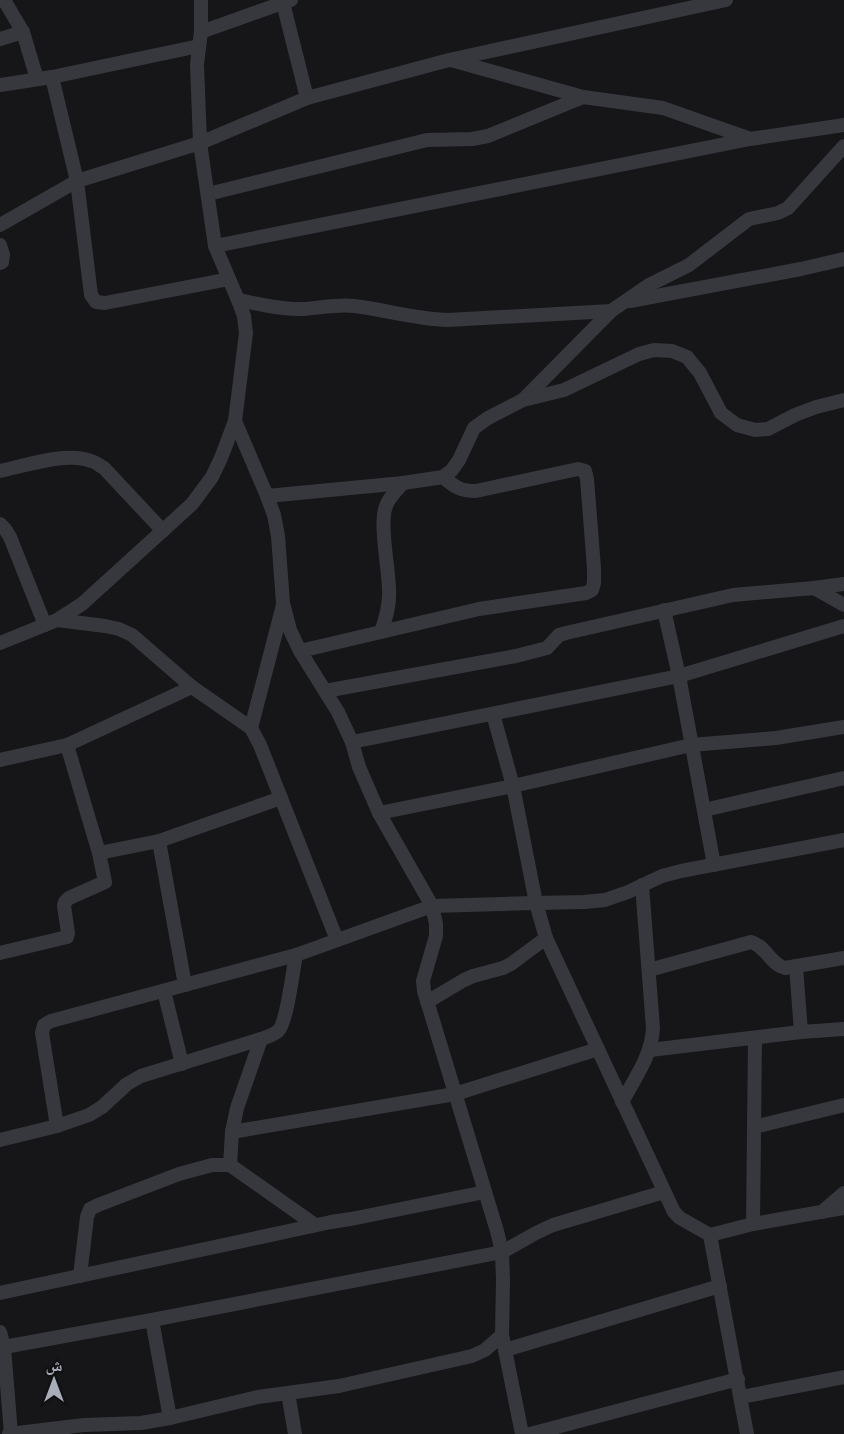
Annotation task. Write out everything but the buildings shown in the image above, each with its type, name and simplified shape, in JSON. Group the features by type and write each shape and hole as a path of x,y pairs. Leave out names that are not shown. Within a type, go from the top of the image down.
{"street":[{"path":"4,0 23,32 37,79"},
{"path":"0,643 51,622 82,604 192,504 212,477 235,421 246,333 238,300 215,246 200,143 197,64 201,0"},
{"path":"0,225 77,181 200,143 307,98 449,60 726,0"},
{"path":"0,86 52,77 200,39 287,1 307,98"},
{"path":"0,39 23,32"},
{"path":"449,60 583,97 663,108 750,139"},
{"path":"52,77 77,181 91,295 96,302 105,303 229,279"},
{"path":"208,194 428,140 472,139 488,136 583,97"},
{"path":"215,246 750,139 844,125"},
{"path":"523,400 611,311 649,285 689,265 749,219 778,213 788,208 844,146"},
{"path":"0,245 3,255 0,263"},
{"path":"625,302 844,259"},
{"path":"238,300 291,309 354,306 428,319 611,311"},
{"path":"267,496 443,477 459,460 474,428 488,418 523,400 564,390 639,354 654,350 672,351 687,357 700,373 721,413 737,425 755,430 768,429 795,415 844,400"},
{"path":"235,421 274,515 278,536 283,603 290,630 300,651 338,712 379,813 432,906 436,936 423,981 424,991 502,1252 502,1335 522,1434"},
{"path":"0,471 51,460 79,458 93,461 104,468 163,531"},
{"path":"300,651 479,609 586,593 592,590 594,568 585,471 579,469 476,491 465,491 455,487 443,477"},
{"path":"381,632 389,605 384,520 386,506 403,483"},
{"path":"0,524 10,537 51,622"},
{"path":"325,691 516,656 547,648 559,635 566,633 733,595 844,584"},
{"path":"814,588 844,605"},
{"path":"251,728 283,603"},
{"path":"664,610 679,675 714,865"},
{"path":"51,622 105,626 132,635 192,687 251,728 260,745 337,940"},
{"path":"352,742 679,675 844,626"},
{"path":"0,760 67,745 192,687"},
{"path":"493,714 513,786 536,903 546,938 674,1212 680,1218 710,1235 753,1224 844,1208"},
{"path":"379,813 513,786 692,745 776,738 844,727"},
{"path":"0,953 67,937 65,902 105,882 99,853 67,745"},
{"path":"704,810 844,778"},
{"path":"99,853 159,841 281,798"},
{"path":"57,1126 42,1033 44,1025 51,1021 296,955 432,906 605,900 662,876 844,840"},
{"path":"159,841 185,985"},
{"path":"622,1102 650,1050 652,1040 642,885"},
{"path":"427,1002 464,980 511,964 546,938"},
{"path":"649,970 751,942 758,944 778,966 785,968 844,958"},
{"path":"0,1140 57,1126 89,1115 102,1107 127,1084 141,1076 278,1032 282,1025 296,955"},
{"path":"796,966 801,1032"},
{"path":"164,991 182,1064"},
{"path":"650,1050 844,1029"},
{"path":"753,1224 755,1038"},
{"path":"230,1165 232,1132 237,1108 261,1039"},
{"path":"232,1132 456,1094 598,1049"},
{"path":"754,1127 844,1105"},
{"path":"80,1276 90,1209 179,1174 212,1165 230,1165 315,1226"},
{"path":"0,1293 485,1192"},
{"path":"4,1347 502,1252 553,1225 664,1192"},
{"path":"822,1212 844,1193"},
{"path":"710,1235 747,1434"},
{"path":"505,1350 720,1286"},
{"path":"152,1320 170,1418"},
{"path":"0,1332 4,1347 10,1434 84,1425 141,1423 258,1397 339,1386 472,1356 485,1350 502,1335"},
{"path":"741,1397 844,1377"},
{"path":"530,1434 738,1379"},
{"path":"288,1393 295,1434"}]}
